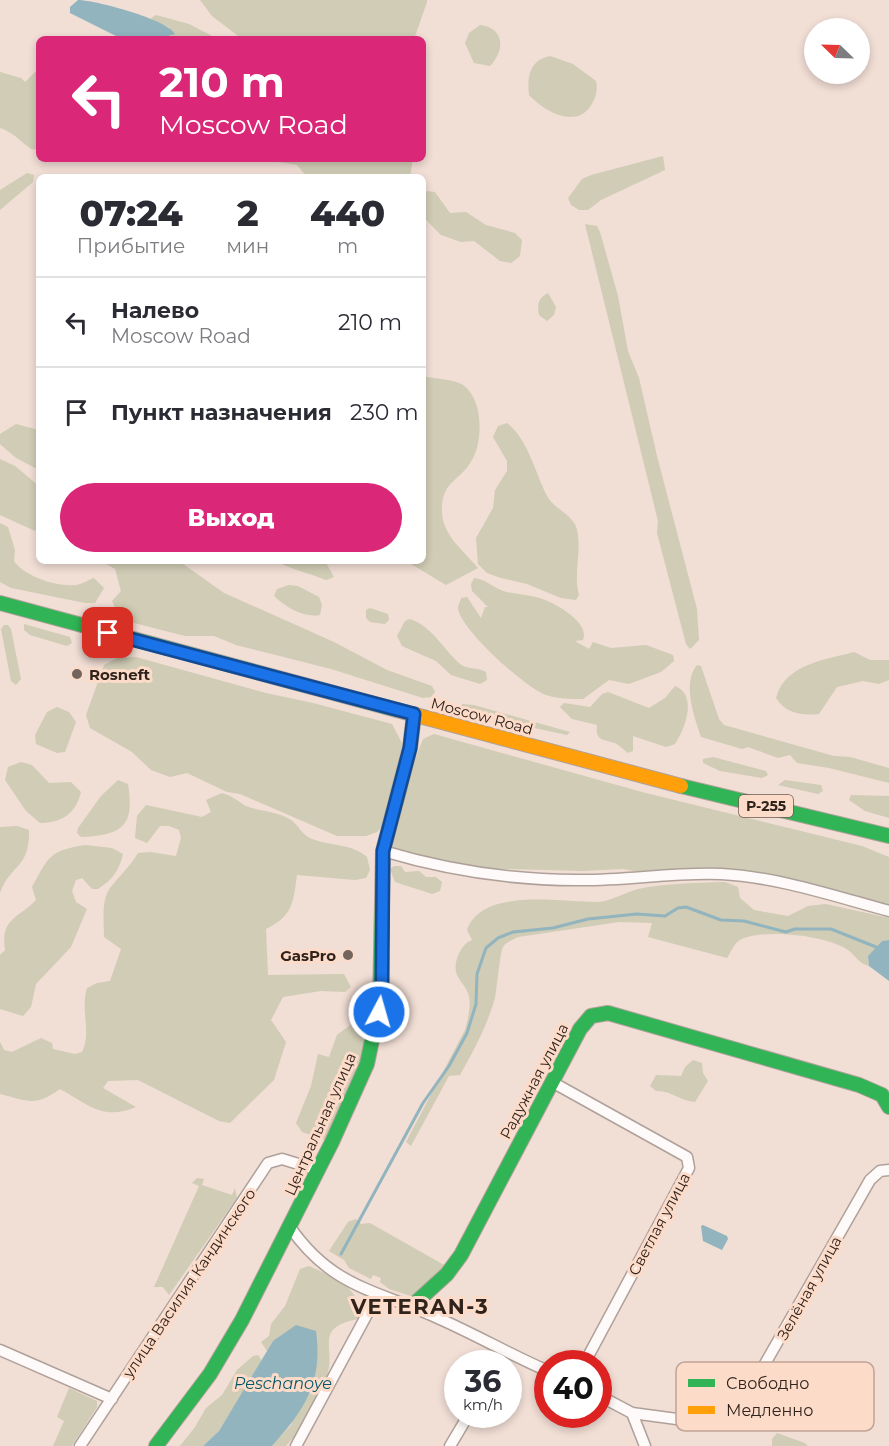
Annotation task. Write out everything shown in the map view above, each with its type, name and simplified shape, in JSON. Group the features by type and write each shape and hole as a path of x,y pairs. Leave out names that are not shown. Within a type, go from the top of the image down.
{"main road":[{"name":"Moscow Road","path":"0,603 642,776 889,836"},
{"name":"Центральная улица","path":"156,1446 225,1351 290,1227 355,1094 375,1036 382,982 383,851 410,748 414,714"},
{"name":"Радужная улица","path":"412,1306 447,1274 461,1256 588,1017 608,1013 859,1085 882,1095 889,1107"}],"street":[{"path":"383,851 479,875 522,879 577,880 720,874 761,878 889,911"},
{"name":"Светлая улица","path":"552,1082 687,1157 689,1162 689,1168 592,1350"},
{"name":"улица Василия Кандинского","path":"80,1446 266,1168 273,1161 282,1159 318,1170"},
{"name":"Зелёная улица","path":"766,1362 870,1180 879,1172 889,1170"},
{"path":"290,1227 318,1262 359,1287 412,1306 502,1350"},
{"path":"296,1446 378,1294"},
{"path":"0,1350 112,1399"},
{"path":"612,1402 632,1413 645,1446"},
{"name":"Зелёная улица","path":"632,1413 676,1419"},
{"path":"450,1446 461,1428"}],"shaded area":[{"path":"200,0 427,0 415,36 238,36 212,16"},
{"path":"156,15 189,24 212,36 172,36 169,27 153,22 151,18"},
{"path":"480,25 494,30 500,41 498,53 490,66 474,63 465,43 469,33"},
{"path":"550,56 573,64 596,81 595,97 590,107 576,117 567,117 550,111 529,95 531,70 538,61"},
{"path":"36,71 36,149 34,150 0,128 0,72 21,78 25,82"},
{"path":"663,156 665,170 601,200 588,210 579,210 571,205 568,198 582,179"},
{"path":"278,162 412,162 410,174 304,174 297,165"},
{"path":"27,173 34,175 33,182 0,210 0,190"},
{"path":"426,192 435,192 450,213 466,212 486,225 515,233 522,240 520,256 511,263 500,261 474,241 461,242 441,235 426,220"},
{"path":"585,224 597,226 600,232 618,296 628,351 639,378 697,609 699,640 690,649 686,644 657,533 658,521"},
{"path":"548,293 556,307 554,315 547,321 539,315 538,308 540,299"},
{"path":"426,376 463,385 470,391 478,409 480,430 476,450 468,466 448,487 442,511 443,520 450,535 478,568 446,585 411,564 426,564"},
{"path":"507,423 526,447 550,501 572,520 577,530 579,595 576,600 561,598 527,584 487,573 478,564 476,538 493,508 495,490 507,471 507,461 493,437 498,426"},
{"path":"16,424 36,429 36,468 16,458 0,444 0,434"},
{"path":"0,459 15,466 36,484 36,530 0,515"},
{"path":"0,523 8,527 15,550 14,561 19,567 42,580 60,584 76,585 94,578 104,588 95,603 11,588 0,582"},
{"path":"106,564 183,564 224,593 334,642 387,670 432,686 435,692 431,697 423,698 331,669 236,645 214,636 185,636 130,622 119,616 112,601 121,591 115,569"},
{"path":"282,564 327,564 334,577 326,580"},
{"path":"474,578 503,591 540,598 565,610 582,627 583,640 575,641 589,649 593,642 611,648 646,645 673,655 674,661 661,672 629,684 609,680 583,699 546,695 509,670 469,629 461,617 458,607 461,598 467,597 481,618 485,607 488,607 472,591 471,584"},
{"path":"289,585 298,586 319,597 322,605 320,615 307,615 295,611 274,596 277,589"},
{"path":"370,608 388,614 389,620 385,624 370,622 366,618 366,610"},
{"path":"410,619 432,633 460,664 486,672 487,680 480,684 451,675 436,661 402,646 397,636 405,621"},
{"path":"24,624 70,637 72,643 67,646 30,635 24,630"},
{"path":"4,625 8,625 11,629 21,679 16,685 11,681 1,629"},
{"path":"854,652 870,660 889,660 889,680 879,684 863,681 837,687 819,714 794,712 784,707 776,698 788,678 797,671 819,661"},
{"path":"136,657 266,693 392,724 404,747 382,827 377,832 366,836 337,836 240,794 227,792 187,773 170,777 151,770 132,752 90,728 86,715 104,665 117,658"},
{"path":"697,665 701,666 719,719 724,725 834,756 850,757 889,768 889,783 829,768 797,763 790,755 778,758 748,747 742,749 701,737 690,691 690,681"},
{"path":"675,686 682,690 686,697 687,713 675,744 666,747 633,736 633,751 628,753 615,743 599,737 597,725 572,719 560,707 564,703 590,707 602,694 608,692 649,708 665,698"},
{"path":"462,704 474,705 570,732 567,735 470,714 458,709"},
{"path":"57,707 69,712 76,722 65,752 57,753 36,744 35,735 47,712"},
{"path":"434,734 642,792 862,846 889,857 889,911 750,877 639,872 623,869 477,871 392,850 401,807 418,752 423,739"},
{"path":"713,757 766,771 768,775 762,778 720,771 703,763 703,759"},
{"path":"21,762 32,765 49,783 71,782 81,792 79,800 66,816 48,823 40,823 26,811 5,780 8,767"},
{"path":"118,780 128,784 130,799 127,819 116,831 81,837 77,833 78,828 101,796"},
{"path":"785,780 821,785 823,791 818,794 778,785"},
{"path":"222,793 246,806 286,817 310,838 349,847 367,857 370,870 366,878 355,880 297,875 293,901 287,914 266,929 268,975 344,974 351,987 345,992 321,991 283,997 271,1020 286,1042 274,1080 230,1123 219,1121 138,1080 108,1081 103,1088 136,1107 124,1111 105,1112 60,1089 44,1098 31,1101 0,1094 0,1042 4,1050 12,1052 41,1038 52,1043 53,1049 75,1054 82,1052 86,1037 85,996 87,988 97,983 110,981 121,949 104,937 107,893 138,853 150,852 176,856 181,838 179,830 169,826 160,826 147,843 135,838 137,816 146,805 202,817 211,812 206,800"},
{"path":"851,795 889,796 889,818 865,811 849,800"},
{"path":"17,826 29,830 26,852 0,893 0,827"},
{"path":"85,845 112,848 123,854 117,870 98,889 92,889 82,878 76,880 72,891 76,902 87,909 71,947 36,984 31,1007 23,1016 0,1009 0,955 5,950 4,939 8,925 36,900 32,887 51,857 64,850"},
{"path":"394,866 401,866 405,872 419,871 426,877 436,877 442,882 440,891 432,894 395,882 390,869"},
{"path":"725,882 738,887 740,898 754,910 788,916 808,906 826,904 889,918 889,940 882,941 868,956 869,966 862,963 848,950 826,940 779,934 750,936 740,940 734,945 727,958 648,937 652,923 619,922 518,937 503,947 492,1008 465,1066 460,1075 449,1076 411,1146 406,1142 465,1030 470,1002 456,968 457,958 462,949 472,940 467,930 476,916 489,907 506,902 546,900 599,902 649,887"},
{"path":"365,1014 374,1016 362,1060 328,1141 302,1132 296,1123 311,1086 318,1054 329,1057 337,1035"},
{"path":"693,1060 702,1063 703,1073 708,1081 695,1102 656,1091 650,1086 656,1075 681,1076 685,1067"},
{"path":"197,1178 204,1179 202,1185 232,1195 235,1188 237,1198 169,1295 163,1287 154,1287 199,1186 192,1183"},
{"path":"356,1219 361,1224 370,1223 444,1265 422,1289 411,1296 389,1289 380,1282 381,1278 373,1275 371,1279 349,1268 344,1260 329,1251 348,1222"},
{"path":"309,1266 345,1285 356,1299 359,1308 358,1319 342,1324 332,1331 329,1338 329,1363 326,1378 313,1410 286,1446 272,1446 292,1424 273,1341 267,1351 261,1342 269,1336 271,1324 285,1306 300,1269"},
{"path":"258,1355 262,1361 219,1431 203,1446 180,1446 206,1408 222,1395 237,1370 253,1356"},
{"path":"69,1388 97,1401 97,1407 72,1446 53,1446 64,1421 57,1417"},
{"path":"777,1433 808,1446 772,1446 772,1439"}],"water":[{"path":"78,0 115,7 160,23 175,34 116,36 70,13 70,7"},
{"path":"889,940 889,981 869,966 868,956 882,941"},
{"path":"701,1226 727,1236 728,1239 722,1250 703,1241"},
{"name":"Peschanoye","path":"296,1325 316,1331 317,1365 309,1394 294,1420 272,1446 203,1446 219,1431 273,1341"}],"waterway":[{"path":"341,1254 423,1103 449,1066 467,1033 476,1004 477,974 486,948 498,938 513,932 553,928 588,919 637,914 665,916 678,908 686,907 721,920 744,921 786,932 795,929 831,929 876,947"}],"traffic: fast":[{"path":"0,603 397,710"},
{"path":"156,1446 210,1374 242,1320 332,1142 367,1064 380,1002 383,851 410,748 414,714"},
{"path":"681,786 889,836"},
{"path":"412,1306 447,1274 461,1255 580,1029 591,1016 608,1013 859,1085 882,1095 889,1107"}],"traffic: slow":[{"path":"397,710 681,786"}],"place":[{"name":"Rosneft","path":"77,674"},
{"name":"GasPro","path":"348,955"}],"district":[{"name":"VETERAN-3","path":"420,1306"}],"route":[{"path":"108,633 414,714 410,748 383,851 382,982 379,1012"}]}
